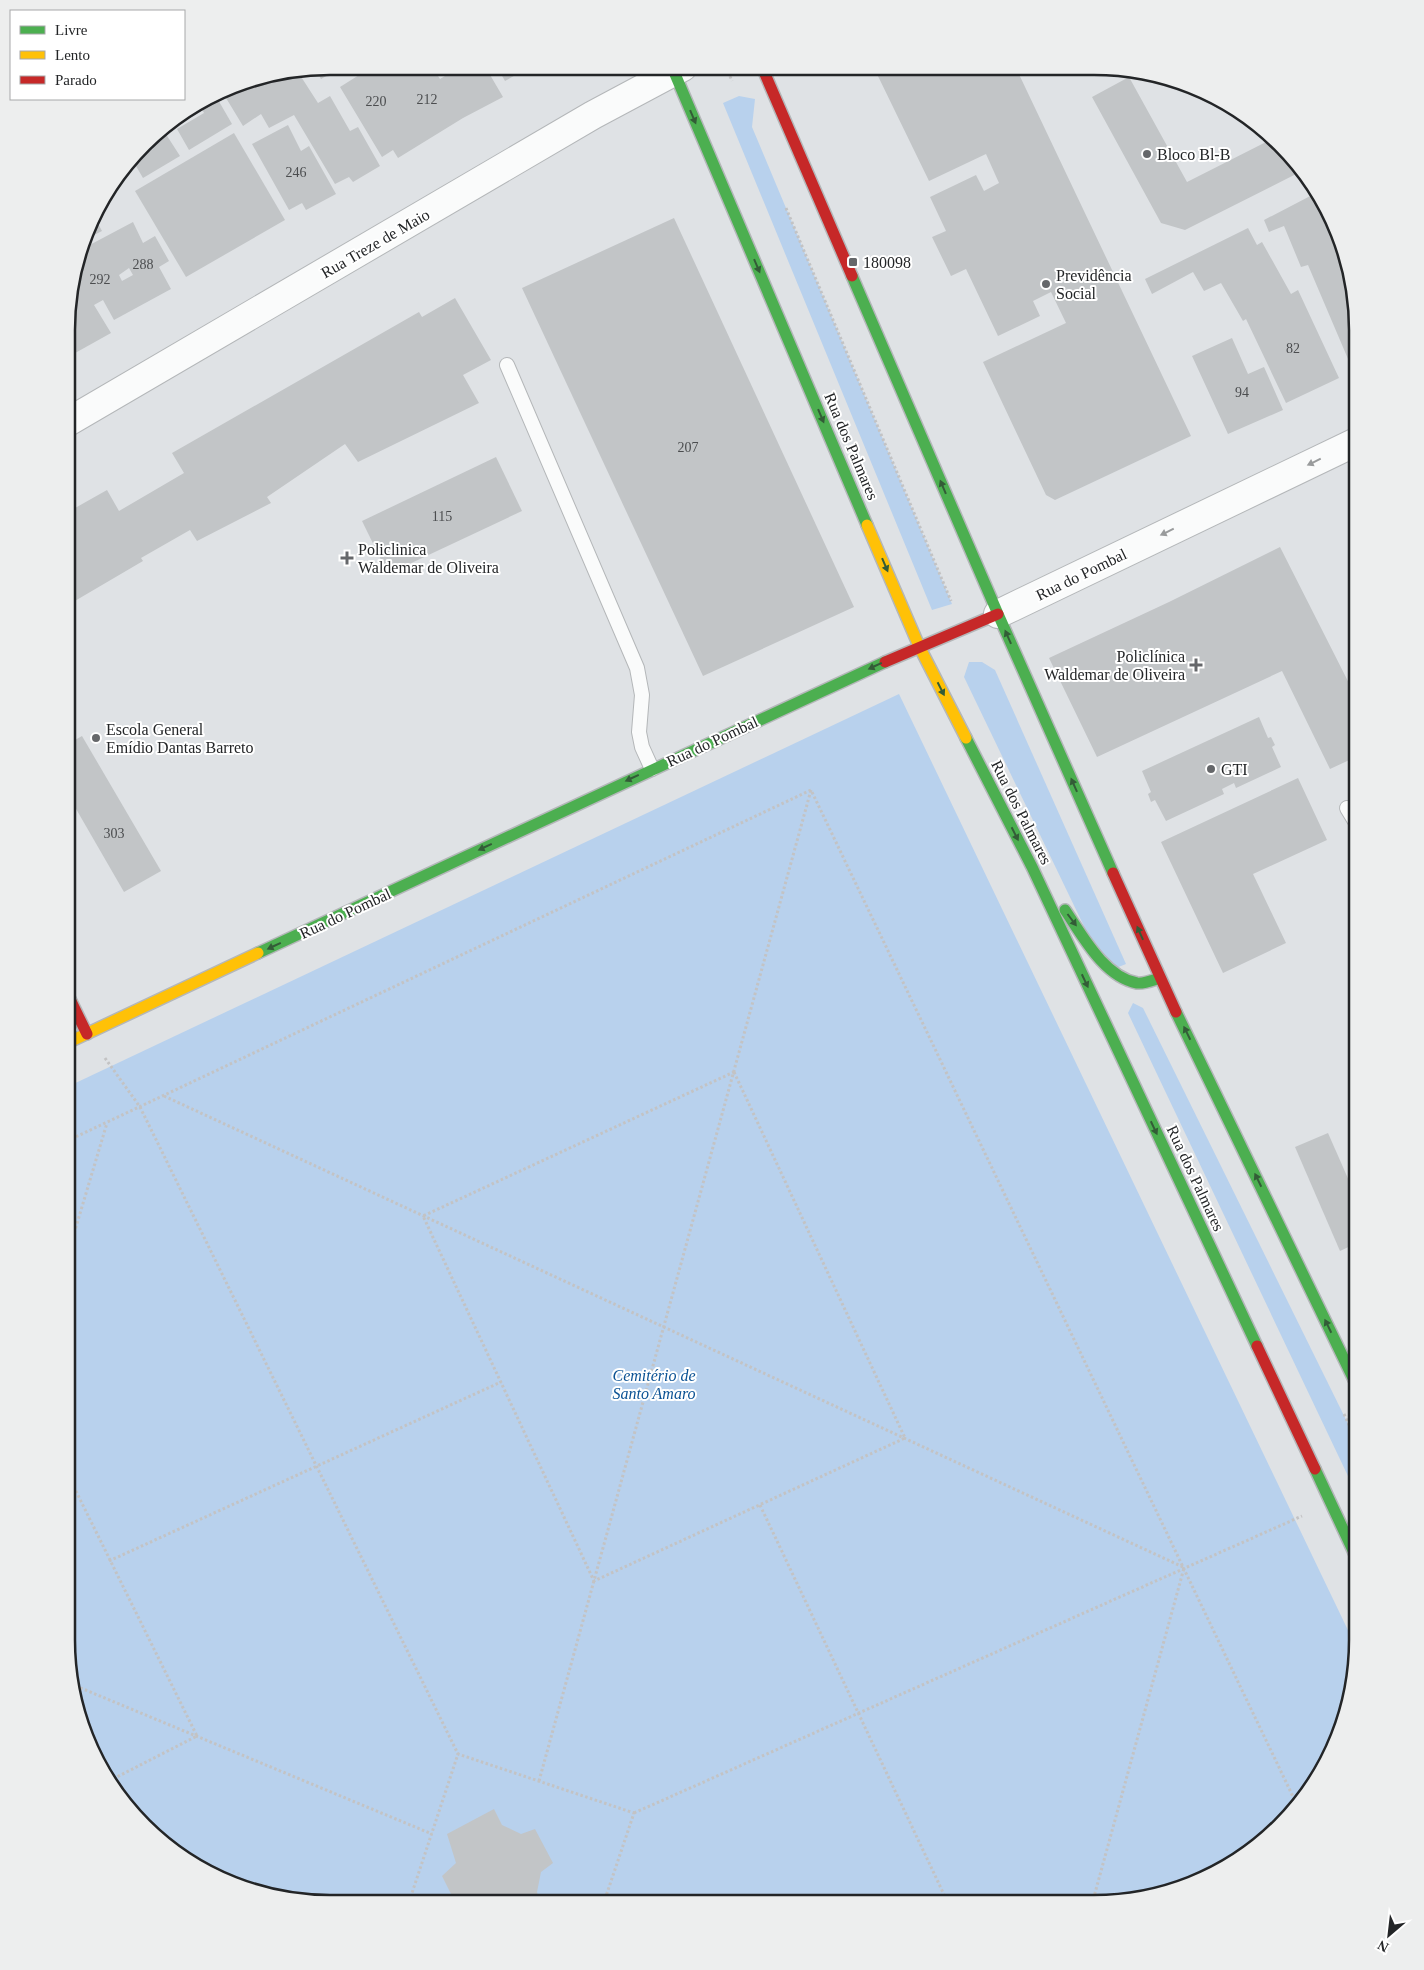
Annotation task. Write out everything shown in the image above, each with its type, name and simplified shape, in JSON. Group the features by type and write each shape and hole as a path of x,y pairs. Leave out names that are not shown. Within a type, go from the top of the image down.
{"main road":[{"name":"Rua dos Palmares","path":"679,75 919,646 1032,867 1349,1543"},
{"path":"765,75 998,614 1160,978 1349,1369"},
{"name":"Rua do Pombal","path":"75,1039 652,769 919,646 998,614"},
{"path":"1032,867 1111,969 1126,980 1139,984 1160,978"},
{"path":"75,1009 87,1034"}],"street":[{"name":"Rua Treze de Maio","path":"75,418 593,115 665,75"},
{"name":"Rua do Pombal","path":"998,614 1349,445"}],"lane":[{"path":"507,365 637,668 642,695 640,732 642,747 652,769"}],"path":[{"path":"539,1781 811,790"},
{"path":"75,1138 811,790"},
{"path":"811,790 1294,1798"},
{"path":"87,1034 140,1107 458,1754 411,1895"},
{"path":"423,1216 734,1072"},
{"path":"734,1072 905,1438"},
{"path":"164,1096 1184,1567"},
{"path":"75,1230 107,1122"},
{"path":"423,1216 594,1581"},
{"path":"109,1561 501,1382"},
{"path":"594,1581 905,1438"},
{"path":"75,1491 197,1736"},
{"path":"458,1754 634,1813 1330,1503"},
{"path":"760,1504 944,1895"},
{"path":"1094,1895 1184,1567"},
{"path":"80,1688 432,1834"},
{"path":"115,1777 197,1736"},
{"path":"606,1895 634,1813"}],"green space":[{"path":"739,96 755,99 752,127 952,604 932,610 723,103"},
{"path":"969,662 982,662 995,670 1126,964 1106,972 964,677"},
{"name":"Cemitério de Santo Amaro","path":"899,694 1349,1632 1347,1673 1340,1706 1330,1738 1315,1768 1286,1808 1262,1832 1236,1852 1192,1876 1160,1886 1127,1893 1094,1895 330,1895 297,1893 264,1886 232,1876 202,1861 162,1832 138,1808 118,1782 94,1738 84,1706 77,1673 75,1640 75,1083"},
{"path":"1133,1003 1143,1008 1349,1426 1349,1478 1128,1013"}],"building":[{"path":"359,75 437,75 440,79 444,75 490,75 503,97 463,118 398,158 393,150 382,157 340,87"},
{"path":"502,75 516,75 505,81"},
{"name":"Previdência Social","path":"877,75 1019,75 1191,436 1055,500 1046,495 983,362 1066,323 1051,292 1033,301 1040,316 998,336 966,269 951,276 932,237 946,231 930,197 976,175 984,191 999,183 986,154 929,181"},
{"path":"301,77 318,103 330,96 350,131 358,127 380,166 353,182 349,177 335,184 294,115 269,128 261,114 243,126 225,97 264,84"},
{"name":"Bloco Bl-B","path":"1129,77 1187,182 1266,142 1295,174 1185,230 1161,223 1092,97"},
{"path":"218,100 232,124 189,150 177,129 204,113 202,109"},
{"path":"288,125 301,151 309,146 336,194 306,210 302,203 289,210 252,144"},
{"path":"234,133 285,220 186,277 135,191"},
{"path":"166,135 180,156 143,178 136,165"},
{"path":"1311,196 1315,202 1330,232 1344,280 1348,313 1349,361 1308,265 1301,267 1284,226 1269,232 1264,220"},
{"path":"674,218 854,607 703,676 522,288"},
{"path":"133,222 143,243 155,236 169,261 159,267 171,289 114,320 103,300 94,305 111,333 75,353 77,297 90,245","holes":["129,268 133,275 122,281 119,275"]},
{"path":"98,224 102,231 93,236"},
{"path":"1248,228 1257,245 1262,242 1291,294 1298,290 1339,378 1286,403 1246,319 1243,321 1221,283 1204,291 1193,272 1152,294 1145,279"},
{"path":"455,298 491,360 463,375 479,403 358,462 345,444 267,497 271,503 197,541 190,530 141,558 143,561 75,601 75,508 107,490 119,511 184,473 172,453 419,312 422,317"},
{"path":"1232,338 1248,374 1264,367 1283,410 1228,434 1192,356"},
{"path":"496,457 522,511 388,574 362,521"},
{"name":"Policlínica Waldemar de Oliveira","path":"1280,547 1349,683 1349,760 1330,769 1282,671 1097,757 1049,658"},
{"name":"GTI","path":"1259,717 1268,738 1271,737 1275,745 1272,747 1281,767 1236,788 1234,783 1222,789 1224,794 1166,821 1155,800 1151,802 1148,794 1151,792 1142,771"},
{"path":"82,736 161,871 124,892 75,807 75,740"},
{"path":"1298,778 1327,840 1253,874 1286,943 1223,973 1161,842"},
{"path":"1328,1133 1349,1181 1349,1247 1340,1251 1295,1147"},
{"path":"494,1809 502,1825 521,1834 535,1829 553,1863 541,1872 538,1895 452,1895 442,1876 456,1863 447,1834"}],"traffic: fast":[{"path":"675,75 867,525"},
{"path":"852,276 998,614 1113,873"},
{"path":"258,953 885,662"},
{"path":"966,738 1032,867 1257,1346"},
{"path":"1065,910 1095,954 1114,973 1137,983 1160,978"},
{"path":"1176,1012 1349,1369"},
{"path":"1315,1469 1349,1542"}],"traffic: slow":[{"path":"867,525 919,646 966,738"},
{"path":"75,1039 258,953"}],"traffic: jam":[{"path":"765,75 852,276"},
{"path":"885,662 998,614"},
{"path":"1113,873 1176,1012"},
{"path":"75,1009 87,1034"},
{"path":"1257,1346 1315,1469"}],"place":[{"name":"Bloco Bl-B","path":"1147,154"},
{"name":"180098","path":"853,262"},
{"name":"Previdência Social","path":"1046,284"},
{"name":"Policlinica Waldemar de Oliveira","path":"347,558"},
{"name":"Policlínica Waldemar de Oliveira","path":"1196,665"},
{"name":"Escola General Emídio Dantas Barreto","path":"96,738"},
{"name":"GTI","path":"1211,769"}]}
